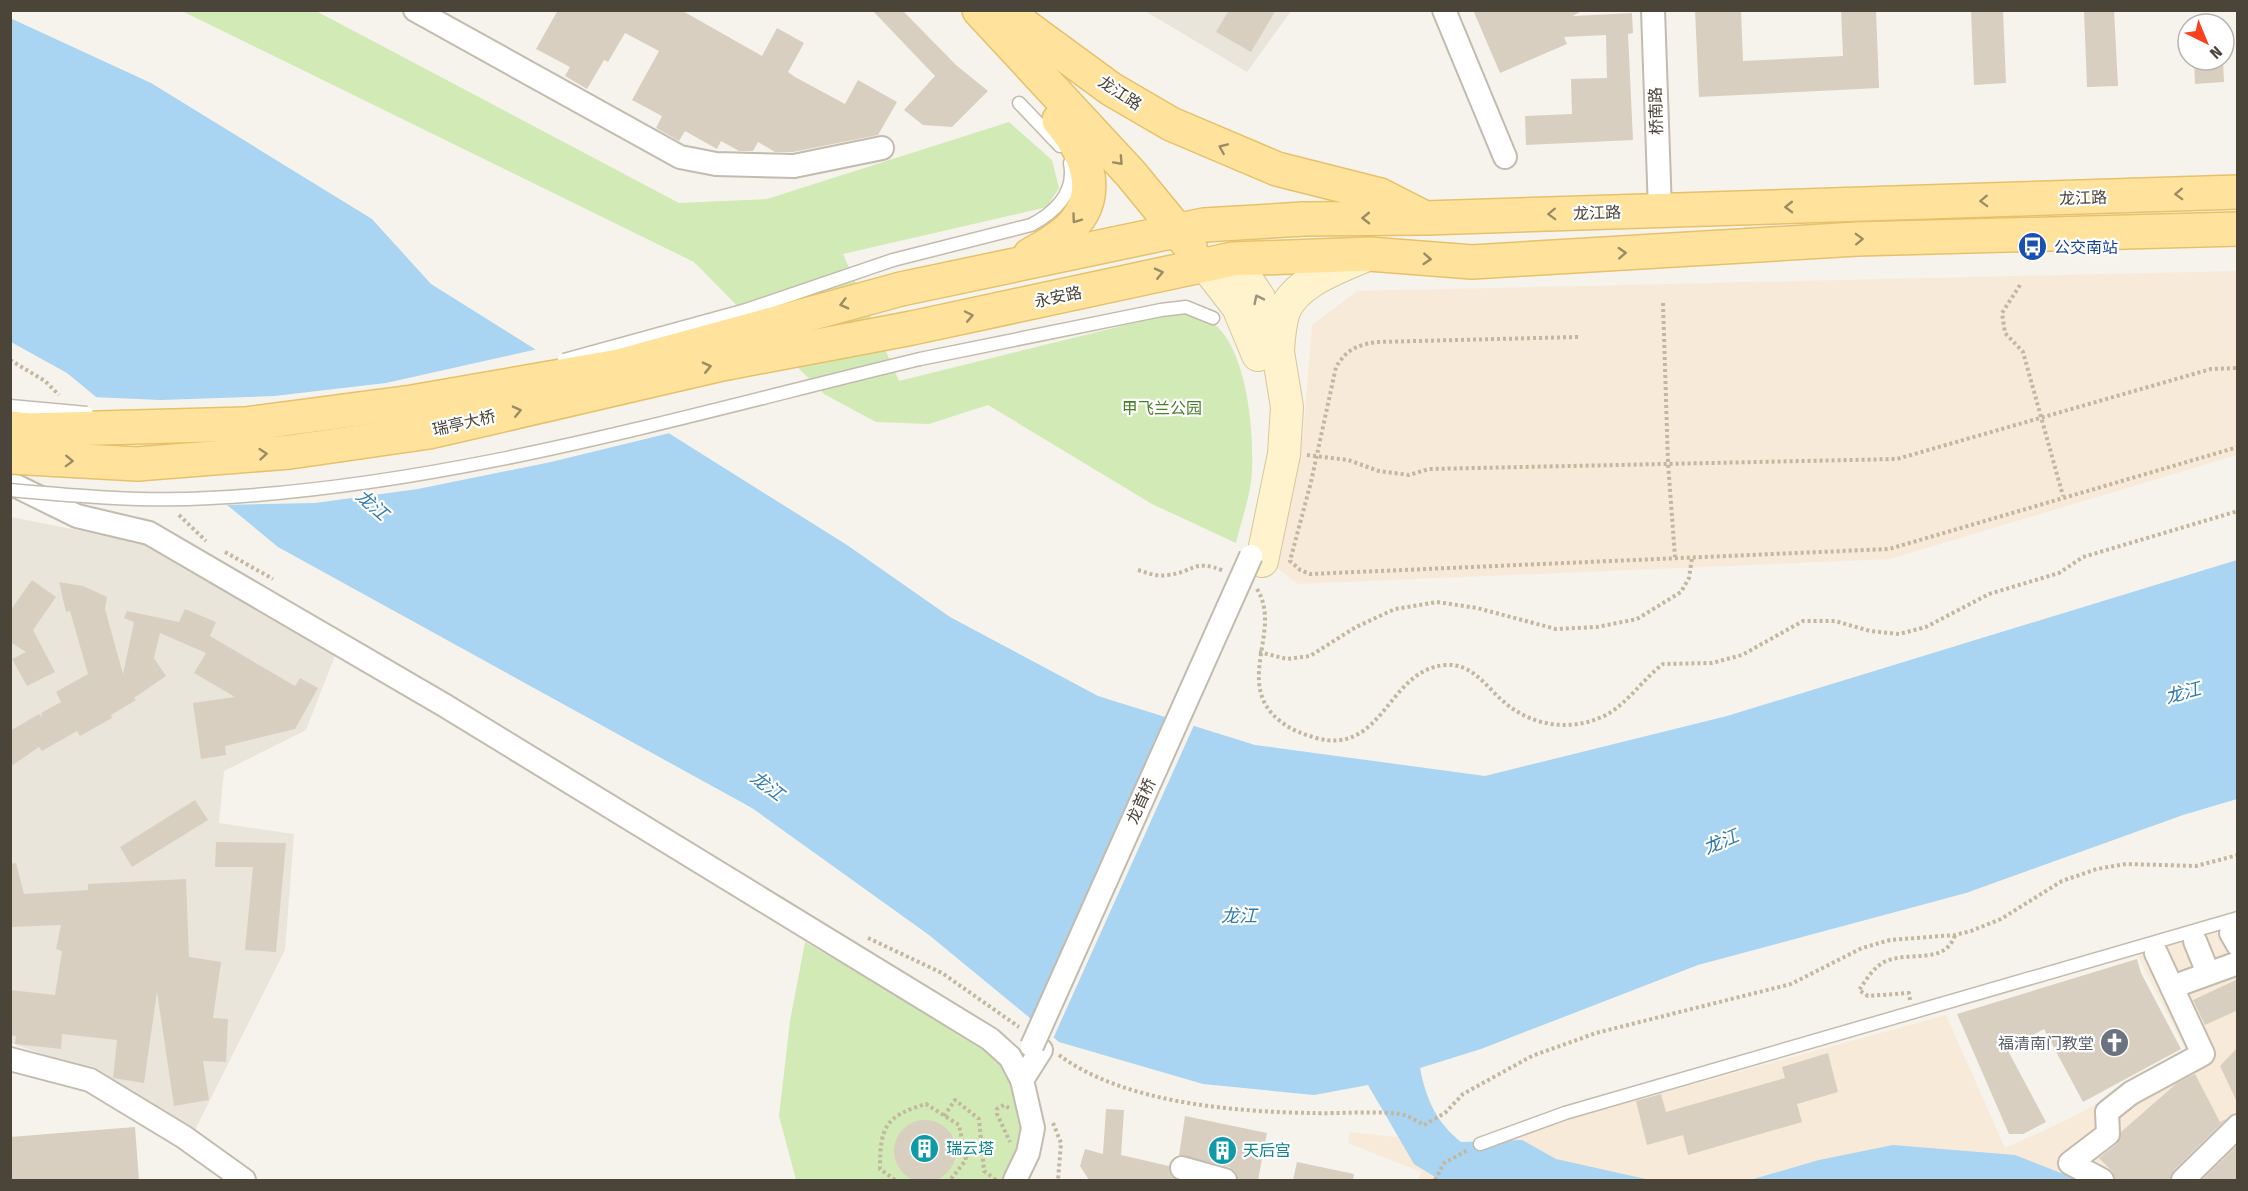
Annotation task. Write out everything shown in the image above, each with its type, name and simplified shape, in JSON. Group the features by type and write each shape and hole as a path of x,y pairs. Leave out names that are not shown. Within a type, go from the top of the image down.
{"main road":[{"path":"979,10 1131,174 1191,228"},
{"path":"1018,18 1218,261"},
{"name":"龙江路","path":"1018,18 1112,89 1171,124 1277,169 1380,195 1425,218 2238,192"},
{"path":"1013,266 1064,234 1081,214 1089,193 1088,169 1076,140 1050,108 1036,73"},
{"path":"897,275 1013,266 1191,228 1275,220 1425,218"},
{"path":"1369,254 1472,262 1857,239 2238,229"},
{"name":"永安路","path":"916,344 1218,261 1369,254"},
{"name":"瑞亭大桥","path":"10,428 27,430 245,424 412,402 619,366 897,275"},
{"name":"瑞亭大桥","path":"10,457 137,464 290,452 429,432 722,364 916,344"}],"street":[{"path":"415,10 680,157 716,164 794,166 882,148"},
{"path":"1444,10 1506,156"},
{"name":"桥南路","path":"1653,10 1660,211"},
{"path":"1278,352 1285,309 1300,292 1321,275 1369,254"},
{"path":"1218,261 1259,298 1278,352 1287,407 1284,454 1249,569"},
{"path":"1218,261 1259,357 1269,407 1269,450 1249,569"},
{"path":"10,483 77,516 149,533 444,705 990,1039 1010,1058 1022,1080 1034,1128 1028,1153 1015,1180"},
{"name":"龙首桥","path":"1022,1080 1249,569"},
{"path":"2238,931 2231,933 2238,945"},
{"path":"2195,941 2208,973"},
{"path":"2102,1180 2070,1162 2108,1134 2107,1113 2131,1093 2203,1054 2156,953"},
{"path":"2172,987 2238,963"},
{"path":"10,1059 90,1080 184,1137 244,1180"},
{"path":"2183,1180 2238,1126"},
{"path":"1182,1168 1225,1180"}],"lane":[{"path":"10,406 45,411 162,416 277,412 390,400 549,364 746,310 897,275 1031,225 1051,215 1065,197 1072,179 1071,165 1062,148 1019,103"},
{"path":"10,490 78,496 208,498 313,490 415,477 547,449 916,344 1186,307 1213,318"},
{"path":"1480,1144 1565,1113 2238,918"}],"path":[{"path":"2020,285 2002,313 2006,333 2023,352 2043,416 2063,496"},
{"path":"1663,303 1668,463 1675,557"},
{"path":"1578,337 1377,342 1357,345 1342,356 1336,367 1317,456 1290,561 1300,570 1310,574 1889,549 2063,496 2238,447"},
{"path":"10,360 45,381 62,398"},
{"path":"1284,454 1317,456 1409,475 1429,469 1897,459 2211,369 2238,368"},
{"path":"173,508 207,542 274,580"},
{"path":"1138,570 1169,576 1204,565 1249,569 1261,595 1265,615 1259,684 1264,704 1279,721 1299,733 1322,740 1345,740 1370,728 1386,711 1400,687 1420,671 1447,665 1471,671 1490,685 1503,702 1524,716 1546,725 1574,724 1606,714 1663,664 1712,663 1742,655 1803,621 1835,621 1870,631 1899,634 1926,627 1989,594 2059,573 2083,557 2238,511"},
{"path":"1260,652 1287,659 1311,656 1356,627 1395,609 1437,602 1477,608 1556,629 1597,627 1637,619 1681,592 1689,578 1692,558"},
{"path":"861,934 942,973 1037,1044 1077,1069 1113,1086 1159,1098 1274,1113 1403,1114 1424,1125 1445,1113 1463,1094 1532,1056 1596,1033 1791,984 1862,948 1890,940 1955,935 2001,919 2062,882 2097,869 2126,864 2196,866 2238,855"},
{"path":"1914,1012 1908,993 1868,996 1859,990 1870,974 1883,962 1901,957 1941,953 1952,945 1955,935"},
{"path":"944,1116 955,1100 979,1119 984,1171 996,1180"},
{"path":"895,1180 880,1169 880,1138 900,1112 926,1104 959,1125 966,1160 950,1180"},
{"path":"1059,1180 1061,1143"},
{"path":"1435,1180 1444,1163 1480,1144"}],"shaded area":[{"path":"1145,11 1291,11 1247,72"},
{"path":"2237,271 2237,455 1890,559 1298,584 1272,564 1281,544 1303,435 1312,325 1357,291"},
{"path":"11,517 148,544 336,653 306,730 224,771 219,823 294,834 285,950 194,1132 95,1072 11,1043"},
{"path":"2237,923 2237,1180 1418,1180 1421,1172 1348,1143 1350,1132 1489,1147 1525,1136 1559,1121 1946,1015 2005,1148 2077,1115 2186,1051 2137,955"}],"green space":[{"name":"甲飞兰公园","path":"182,11 316,11 679,203 767,199 1009,122 1052,160 1059,188 1047,207 843,254 899,381 1162,316 1194,314 1212,322 1226,337 1236,357 1244,380 1249,406 1251,480 1236,543 1152,504 988,405 929,424 876,422 824,394 694,262"},
{"path":"805,942 980,1043 1013,1075 1029,1130 1008,1180 796,1180 779,1116 790,1021"}],"water":[{"name":"龙江","path":"10,18 151,83 372,219 431,284 847,545 950,617 1098,696 1255,745 1485,776 1727,716 2237,560 2237,799 2183,815 1966,893 1698,965 1481,1049 1420,1068 1425,1090 1433,1109 1445,1126 1461,1142 1522,1140 1556,1159 1650,1180 1440,1180 1414,1164 1368,1085 1314,1095 1203,1084 1059,1042 929,935 752,808 278,547 67,373 11,342"},
{"path":"1893,1145 2015,1155 2079,1180 1750,1180 1819,1160"}],"pier":[{"path":"542,348 674,432 551,462 418,489 315,503 223,505 92,397 160,400 274,396 386,383"},
{"path":"1171,716 1195,723 1052,1041 1033,1024"}],"building":[{"path":"558,10 681,10 762,56 777,28 804,43 788,72 795,77 845,104 858,80 897,102 878,135 793,152 775,152 758,142 753,151 739,151 721,141 717,149 685,131 679,141 656,128 662,116 632,100 659,51 625,33 608,62 604,60 587,89 565,76 570,67 536,49"},
{"path":"872,10 902,10 956,65 988,91 952,127 923,125 904,110 935,76"},
{"path":"1229,10 1276,10 1251,52 1216,32"},
{"path":"1473,10 1583,10 1573,16 1632,13 1633,33 1628,34 1633,140 1526,145 1525,116 1572,114 1571,79 1607,78 1606,35 1564,37 1567,44 1500,73"},
{"path":"1695,10 1741,10 1743,61 1843,56 1841,10 1876,10 1879,88 1699,97"},
{"path":"1971,10 2003,10 2006,83 1974,85"},
{"path":"2084,10 2114,10 2118,86 2087,87"},
{"path":"2194,72 2224,72 2224,82 2195,84"},
{"path":"32,580 56,597 33,630 55,672 27,686 12,659 26,652 10,642 10,611"},
{"path":"59,582 83,586 107,597 105,609 123,674 134,622 124,618 127,611 179,622 185,609 216,622 210,636 295,686 300,678 318,688 295,729 225,746 226,755 201,759 193,703 235,697 194,673 206,653 160,633 154,658 166,676 134,698 136,700 111,715 112,718 80,736 77,731 42,751 39,747 10,767 10,731 39,714 43,718 41,713 61,702 56,692 88,674 70,611 66,612"},
{"path":"195,800 208,820 132,867 120,847"},
{"path":"216,842 286,843 276,952 245,950 253,867 215,867"},
{"path":"16,863 24,894 88,890 88,884 186,879 189,957 221,962 213,1018 228,1019 226,1062 203,1061 209,1100 174,1106 157,992 144,1083 113,1078 117,1040 62,1034 61,1049 15,1044 16,1036 10,1035 10,990 55,995 62,951 56,949 61,925 10,927 10,864"},
{"path":"2137,959 2141,973 2181,1049 2083,1102 2044,1029 2007,1049 2046,1122 2023,1134 2009,1134 1957,1014"},
{"path":"2238,979 2238,1010 2205,1025 2193,1000"},
{"path":"2238,1047 2238,1104 2220,1066"},
{"path":"1828,1053 1838,1092 1797,1104 1802,1122 1688,1155 1683,1135 1647,1145 1636,1101 1661,1094 1666,1112 1785,1078 1782,1067"},
{"path":"2195,1074 2220,1122 2226,1119 2174,1170 2170,1180 2115,1180 2113,1172 2099,1158 2117,1144 2121,1132 2177,1083"},
{"path":"1106,1109 1124,1110 1121,1155 1169,1166 1172,1177 1177,1180 1089,1180 1080,1166 1085,1149 1103,1154"},
{"name":"天后宫","path":"1185,1116 1267,1133 1258,1180 1238,1180 1235,1171 1229,1167 1179,1155"},
{"name":"瑞云塔","path":"919,1120 931,1120 947,1129 954,1139 956,1151 954,1163 947,1173 931,1182 919,1182 908,1177 899,1168 894,1157 894,1145 899,1134 908,1125"},
{"path":"135,1127 139,1180 10,1180 10,1137"},
{"path":"2238,1145 2238,1180 2202,1180"},
{"path":"1297,1162 1354,1174 1353,1180 1293,1180"}],"place":[{"name":"公交南站","path":"2033,247"},
{"name":"福清南门教堂","path":"2115,1043"},
{"name":"瑞云塔","path":"925,1148"},
{"name":"天后宫","path":"1222,1150"}]}
